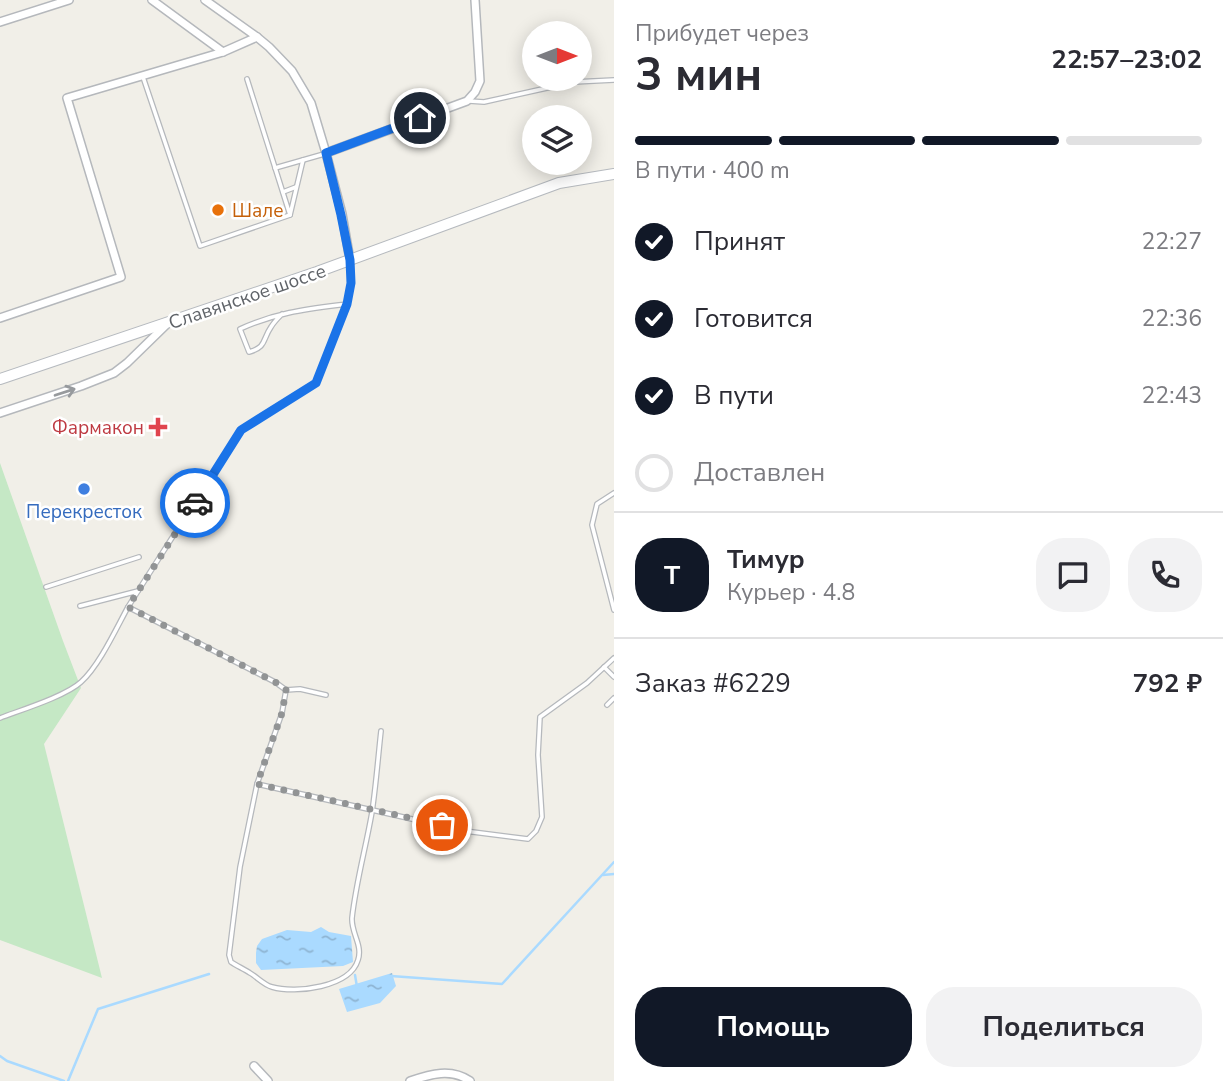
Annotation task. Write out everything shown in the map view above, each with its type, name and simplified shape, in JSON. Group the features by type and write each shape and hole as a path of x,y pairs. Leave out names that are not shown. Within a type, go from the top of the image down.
{"main road":[{"name":"Славянское шоссе","path":"0,379 317,272 559,183 614,174"}],"street":[{"path":"0,22 69,0"},
{"path":"152,0 223,52"},
{"path":"205,0 257,37 292,71 311,103 326,153 350,260"},
{"path":"326,153 467,101 480,81 475,0"},
{"path":"0,318 121,277 67,97 223,52 257,37"},
{"path":"0,413 114,373 167,323"},
{"path":"254,1066 268,1081"},
{"path":"410,1081 429,1074 449,1072 462,1075 470,1081"}],"lane":[{"path":"142,75 200,246 290,215"},
{"path":"247,79 290,215"},
{"path":"467,101 484,102 574,82 614,80"},
{"path":"275,168 326,153"},
{"path":"290,215 303,160"},
{"path":"283,192 296,187"},
{"path":"0,718 73,689 83,681 241,430 316,383 347,304 351,283 350,260"},
{"path":"282,314 270,328 259,349 249,352 240,329 257,322 282,314 295,310 347,304"},
{"path":"614,493 597,504 592,525 614,610"},
{"path":"46,587 139,557"},
{"path":"80,606 138,591"},
{"path":"128,607 286,690 300,689 327,695"},
{"path":"257,784 465,831 528,839 536,831 542,817 538,755 540,718 587,683 614,658"},
{"path":"604,667 614,677"},
{"path":"286,690 282,713 257,784 240,867 229,955 231,962 270,987 310,990 327,985 349,973 358,961 359,946 352,920 372,810 381,732"},
{"path":"607,705 614,698"}],"green space":[{"path":"0,463 81,688 44,744 102,978 0,940"}],"water":[{"path":"321,927 329,932 351,936 353,962 343,966 261,970 256,963 257,946 262,939 287,930 311,932"},
{"path":"392,973 396,986 380,1003 347,1012 339,989"}],"waterway":[{"path":"391,976 502,984 614,862"},
{"path":"603,875 614,874"},
{"path":"68,1081 98,1009 209,974"},
{"path":"355,975 357,987"},
{"path":"0,1056 7,1061 64,1081"}],"way so far":[{"path":"195,503 128,607 286,690 282,713 257,784 442,825"}],"place":[{"name":"Шале","path":"218,210"},
{"name":"Фармакон","path":"158,427"},
{"name":"Перекресток","path":"84,489"}],"route":[{"path":"195,503 241,430 316,383 347,304 351,283 350,260 326,153 420,118"}]}
